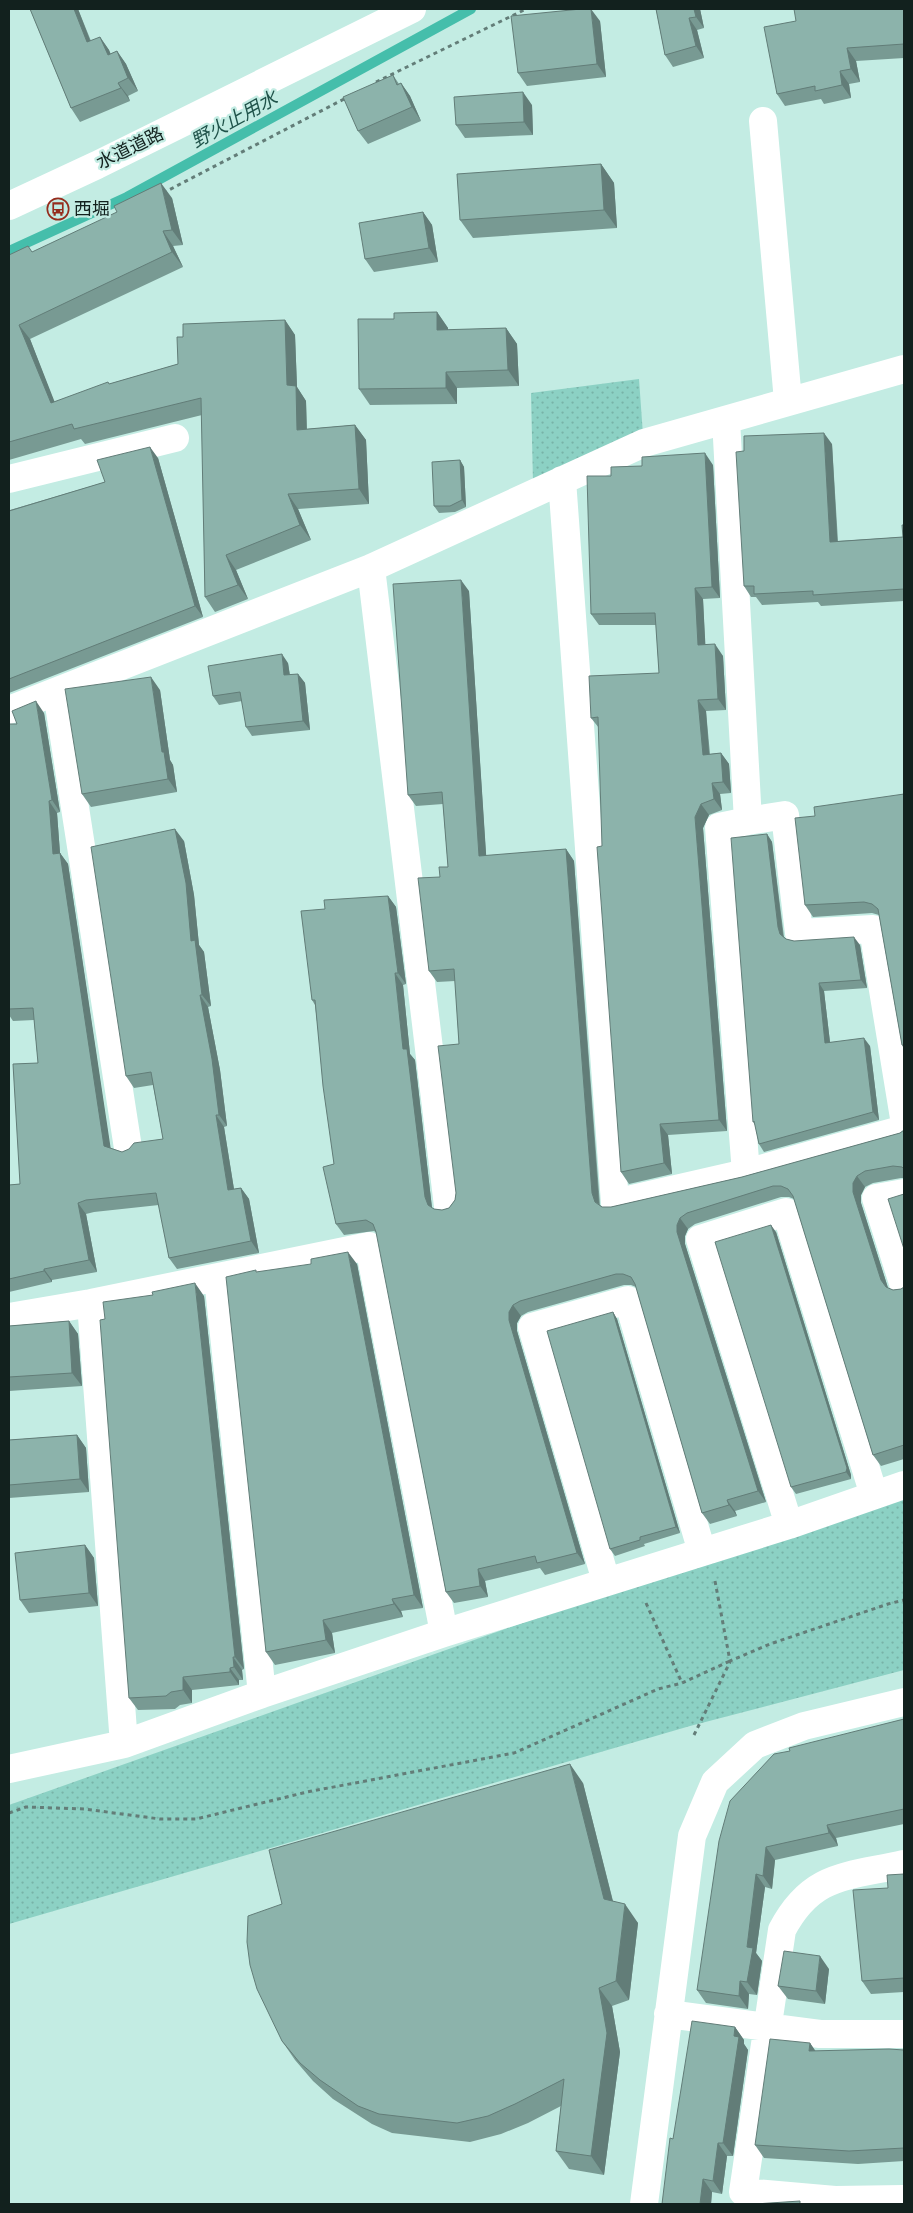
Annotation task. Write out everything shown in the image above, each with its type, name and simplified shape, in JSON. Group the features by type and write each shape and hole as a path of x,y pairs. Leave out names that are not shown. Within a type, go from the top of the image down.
{"street":[{"name":"水道道路","path":"9,206 97,165 412,9"},
{"path":"763,121 788,400"},
{"path":"9,710 371,568 644,443 788,400 904,369"},
{"path":"726,420 748,821"},
{"path":"9,479 175,438"},
{"path":"562,480 615,1203 746,1173 904,1130"},
{"path":"371,568 448,1206"},
{"path":"57,692 128,1148"},
{"path":"746,1173 719,827 785,816 799,933 873,929 904,1118"},
{"path":"904,1193 876,1198 904,1286"},
{"path":"789,1525 700,1239 786,1212 874,1494"},
{"path":"9,1317 91,1304 369,1246 444,1633"},
{"path":"218,1278 262,1694"},
{"path":"606,1581 532,1327 628,1300 708,1563"},
{"path":"91,1304 124,1744"},
{"path":"9,1769 124,1744 262,1694 606,1581 708,1563 789,1525 904,1485"},
{"path":"644,2204 692,1836 715,1782 755,1745 804,1726 904,1702"},
{"path":"904,1864 829,1881 814,1888 801,1899 782,1930 766,2027 742,2198 904,2199"},
{"path":"668,2014 820,2034 858,2036 904,2034"}],"path":[{"path":"370,86 526,9"},
{"path":"158,196 352,95"},
{"path":"694,1735 730,1662 708,1563"},
{"path":"643,1598 682,1683"},
{"path":"9,1813 26,1807 84,1809 160,1819 196,1819 307,1792 514,1753 658,1689 682,1683 770,1644 904,1600"}],"green space":[{"path":"639,379 643,435 533,483 531,393"},
{"path":"904,1498 904,1670 690,1726 9,1924 9,1805 700,1560"}],"building":[{"path":"30,9 74,9 87,42 100,37 108,55 117,51 128,78 118,83 121,88 71,108"},
{"path":"591,9 597,64 518,73 511,16"},
{"path":"656,9 694,9 696,17 689,18 696,46 665,55"},
{"path":"794,9 904,9 904,44 847,48 851,69 840,71 842,85 815,91 815,86 777,94 764,27 796,21"},
{"path":"393,75 397,85 401,83 412,107 358,131 343,97"},
{"path":"523,92 524,122 456,125 454,97"},
{"path":"601,164 604,210 460,220 457,174"},
{"path":"161,183 172,230 163,231 172,252 19,325 51,403 108,382 109,384 178,364 177,337 183,337 183,324 285,320 287,385 296,386 297,430 355,425 359,489 288,494 300,525 226,555 238,585 205,597 201,398 74,429 72,424 9,442 9,255 28,246 32,252 117,212 114,206"},
{"path":"423,212 429,248 365,259 359,223"},
{"path":"437,312 437,330 506,328 508,370 446,372 446,388 359,389 358,319 394,319 394,313"},
{"path":"824,433 830,542 903,537 902,525 904,525 904,589 813,595 813,591 754,594 754,586 744,586 736,452 744,451 744,436"},
{"path":"150,447 195,606 9,679 9,511 105,482 97,460"},
{"path":"705,453 712,587 695,588 698,645 715,644 718,699 698,700 703,755 721,753 723,782 712,783 714,799 701,804 695,817 719,1120 660,1124 664,1163 621,1172 597,847 602,846 598,717 591,718 589,676 659,673 655,613 591,614 587,476 611,476 611,467 642,466 642,457"},
{"path":"460,460 462,500 450,506 434,506 432,462"},
{"path":"461,580 479,856 566,849 592,1193 595,1202 602,1207 611,1207 742,1177 900,1133 904,1130 904,1169 893,1166 865,1171 857,1176 853,1183 853,1192 881,1280 886,1287 893,1290 904,1287 904,1445 873,1455 793,1196 788,1189 781,1186 773,1186 687,1213 680,1218 677,1232 758,1491 727,1500 729,1505 702,1513 635,1284 631,1277 616,1274 520,1301 513,1305 509,1312 509,1320 577,1553 537,1563 535,1556 478,1569 480,1586 446,1592 376,1232 373,1224 366,1220 336,1224 323,1167 334,1164 323,1086 315,1000 312,1000 301,911 325,909 324,900 388,896 398,973 395,973 403,1049 407,1049 425,1197 428,1205 434,1209 442,1210 449,1208 455,1200 456,1193 438,1046 459,1044 454,969 429,971 418,878 440,877 439,867 448,867 442,792 408,795 393,584"},
{"path":"282,654 284,675 298,674 303,721 246,727 240,692 213,696 208,666"},
{"path":"151,677 168,779 82,794 65,689"},
{"path":"36,701 52,800 49,801 53,854 60,853 104,1146 122,1152 129,1149 134,1143 163,1139 151,1072 126,1076 91,847 175,829 186,883 191,941 195,940 202,995 200,995 212,1059 219,1115 216,1115 228,1190 241,1188 251,1241 169,1258 156,1193 86,1200 78,1203 89,1260 44,1269 44,1271 9,1279 9,1185 20,1184 13,1064 38,1063 33,1008 9,1009 9,724 17,724 12,711"},
{"path":"904,794 904,1045 902,1045 878,909 872,904 864,902 805,905 795,818 815,816 814,807"},
{"path":"767,834 780,934 786,939 794,941 854,937 861,980 819,983 825,1043 864,1038 873,1112 759,1144 753,1122 731,838"},
{"path":"904,1194 904,1249 888,1199"},
{"path":"771,1225 847,1468 846,1472 791,1487 715,1242"},
{"path":"348,1252 414,1595 392,1599 394,1604 323,1620 326,1640 266,1652 226,1277 256,1270 256,1272 311,1264 311,1259"},
{"path":"195,1283 235,1657 233,1657 234,1667 230,1668 230,1672 183,1677 183,1690 171,1692 166,1696 129,1698 100,1320 105,1319 103,1302 153,1295 152,1292"},
{"path":"613,1312 676,1527 640,1537 640,1540 610,1549 547,1331"},
{"path":"69,1321 72,1373 9,1377 9,1326"},
{"path":"77,1435 80,1479 9,1485 9,1440"},
{"path":"85,1545 89,1593 20,1600 15,1553"},
{"path":"904,1719 904,1809 827,1825 829,1833 766,1847 763,1876 756,1874 747,1947 753,1948 747,1982 740,1981 739,1996 697,1990 719,1841 730,1801 774,1754 790,1751 789,1748"},
{"path":"570,1764 604,1899 625,1904 616,1981 599,1988 607,2033 591,2156 556,2151 564,2079 488,2116 457,2123 379,2114 358,2106 320,2080 300,2063 282,2041 257,1989 250,1965 247,1942 248,1916 282,1904 269,1850"},
{"path":"904,1874 904,1978 862,1981 853,1890 888,1888 887,1875"},
{"path":"784,1951 820,1956 816,1991 778,1986"},
{"path":"692,2021 735,2027 734,2036 739,2037 723,2143 718,2143 713,2181 703,2179 700,2204 662,2204 670,2138 673,2139"},
{"path":"770,2039 810,2043 809,2051 904,2050 904,2148 849,2151 755,2145"},
{"path":"800,2201 800,2204 755,2204"}],"waterway":[{"name":"野火止用水","path":"9,251 127,197 471,9"}],"place":[{"name":"西堀","path":"58,209"}]}
